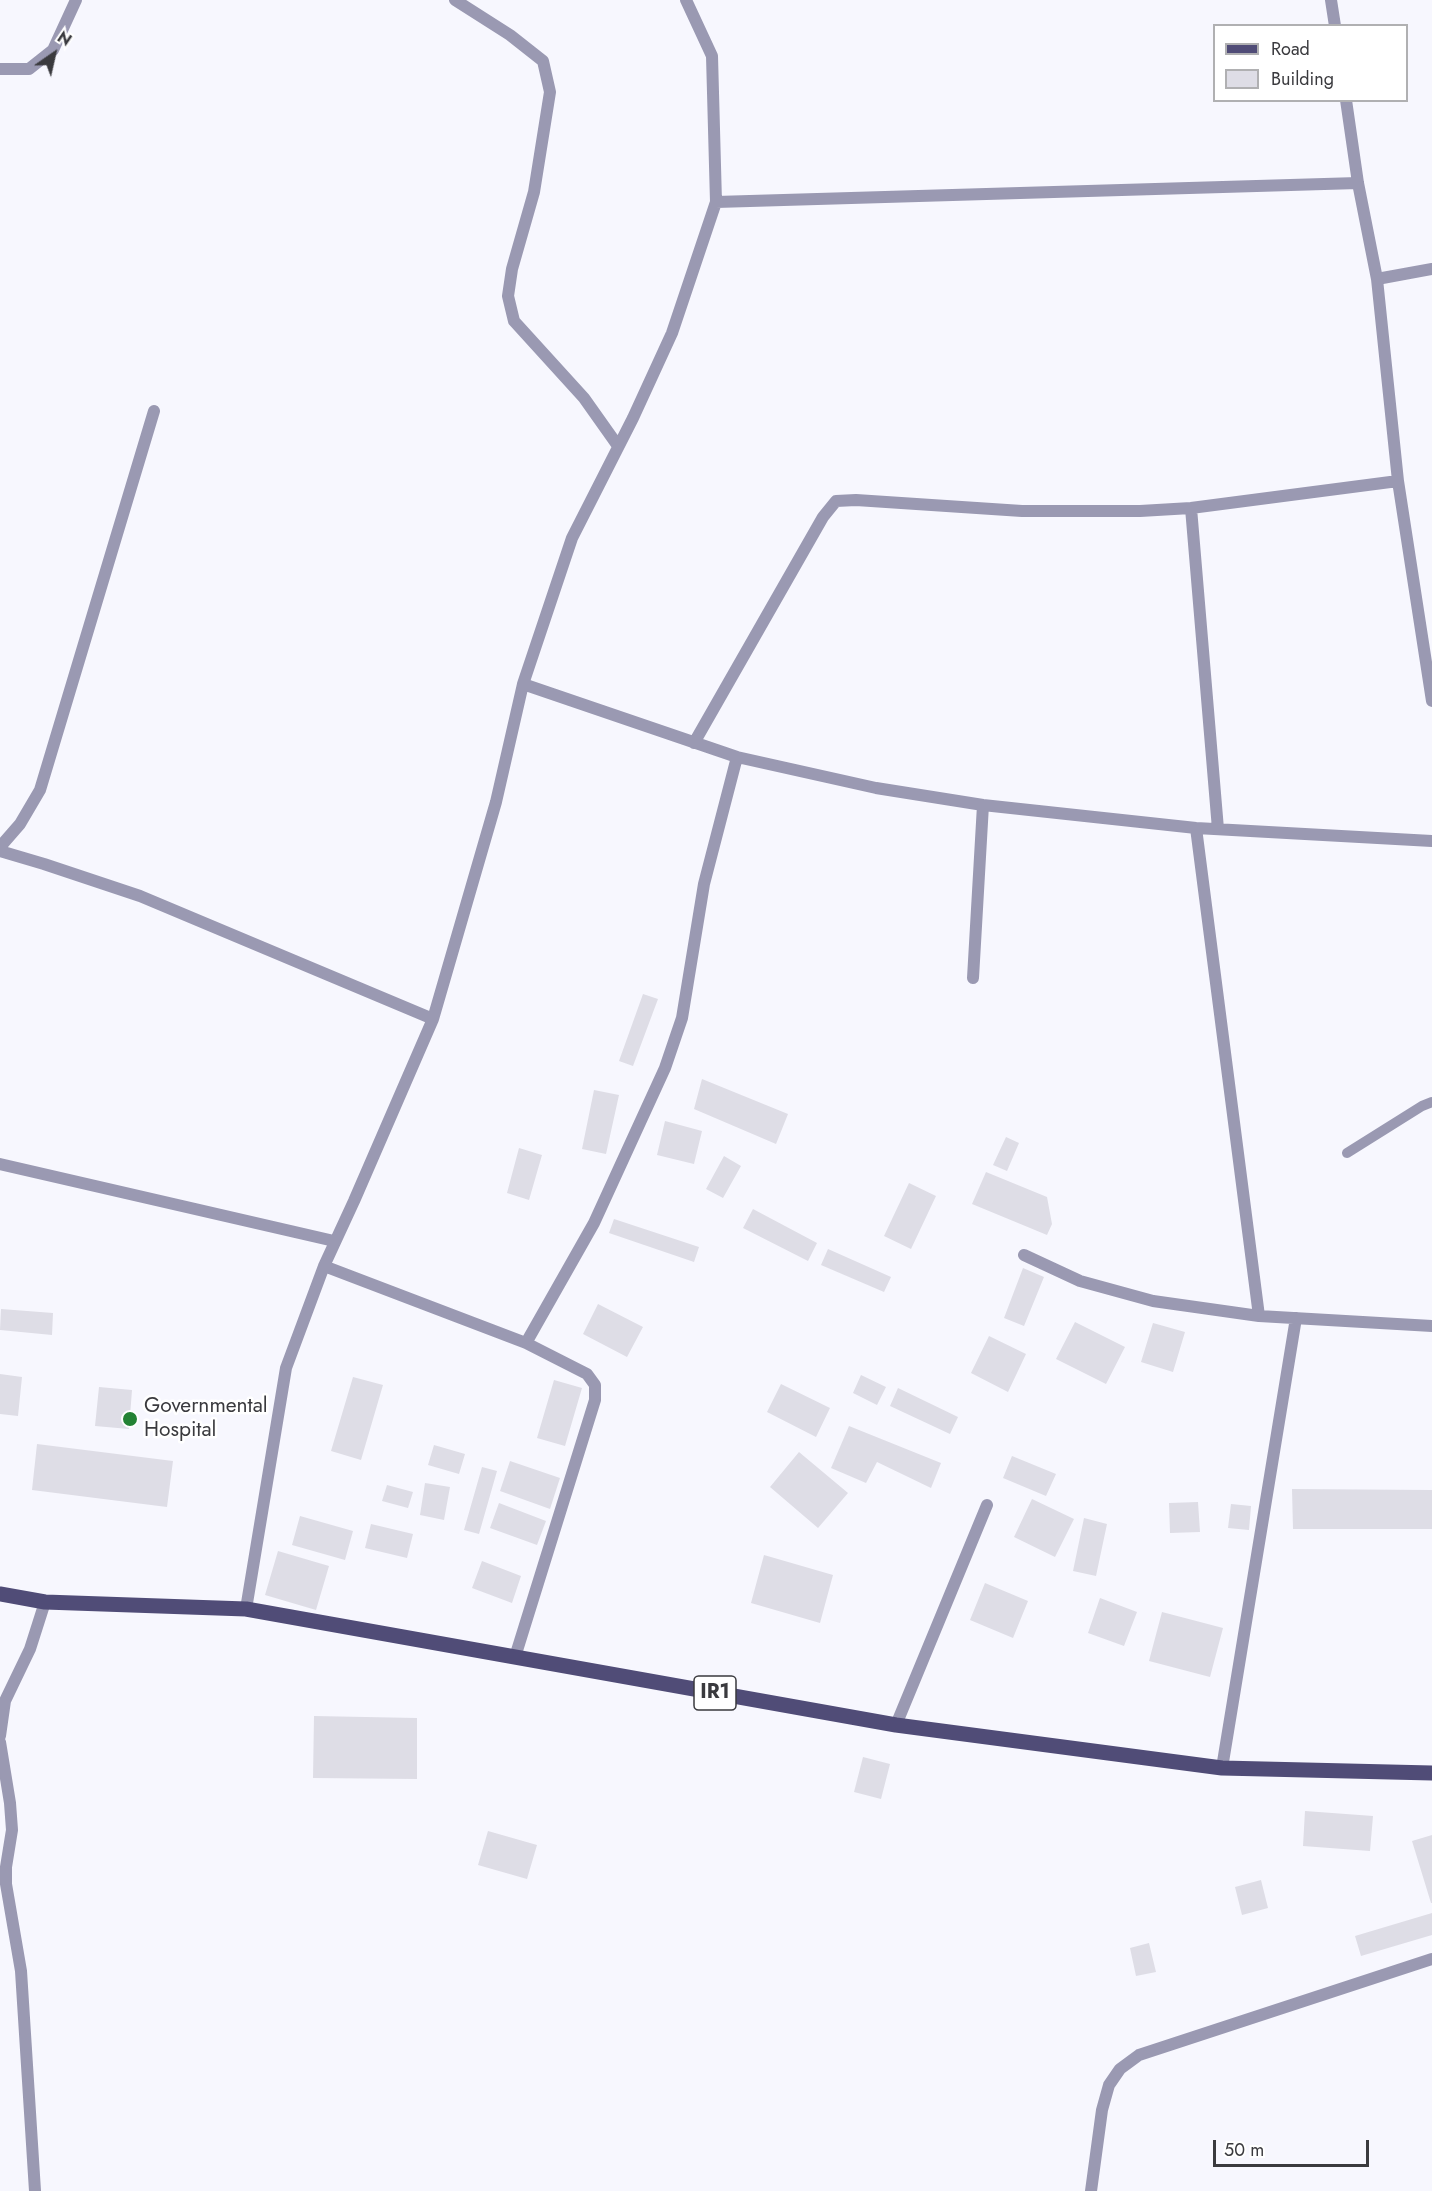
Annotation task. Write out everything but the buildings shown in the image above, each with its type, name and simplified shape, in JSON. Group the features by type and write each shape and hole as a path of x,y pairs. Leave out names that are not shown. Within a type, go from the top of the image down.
{"main road":[{"name":"IR1","path":"0,1594 45,1602 246,1609 896,1725 1222,1768 1432,1773"}],"street":[{"path":"0,69 29,69 53,50 76,0"},
{"path":"455,0 510,35 543,61 550,92 534,192 512,268 508,296 514,321 584,398 618,446"},
{"path":"246,1609 286,1368 334,1241 354,1201 432,1019 496,802 523,684 572,538 633,418 672,333 716,202 712,56 686,0"},
{"path":"1331,0 1335,24"},
{"path":"1346,102 1358,183 1377,279 1398,481 1432,701"},
{"path":"716,202 1358,183"},
{"path":"1377,279 1432,269"},
{"path":"154,411 40,790 20,824 0,849 140,896 432,1019"},
{"path":"694,743 823,518 837,501 856,500 1022,511 1140,511 1191,508 1398,481"},
{"path":"1191,508 1218,829"},
{"path":"523,684 737,757 876,788 983,805 1196,828 1432,841"},
{"path":"526,1343 594,1223 665,1068 682,1018 704,884 737,757"},
{"path":"973,978 983,805"},
{"path":"1196,828 1259,1316"},
{"path":"0,1164 334,1241"},
{"path":"1024,1255 1080,1281 1153,1301 1259,1316 1432,1326"},
{"path":"324,1266 526,1343 587,1374 595,1385 595,1400 515,1657"},
{"path":"1222,1768 1296,1318"},
{"path":"896,1725 987,1505"},
{"path":"0,1736 5,1701 30,1649 45,1602"},
{"path":"0,1742 10,1803 12,1830 6,1867 6,1884 21,1971 35,2191"},
{"path":"1091,2191 1102,2110 1109,2085 1120,2069 1139,2055 1432,1959"}],"lane":[{"path":"1347,1153 1432,1102"}],"place":[{"name":"Governmental Hospital","path":"130,1419"}]}
